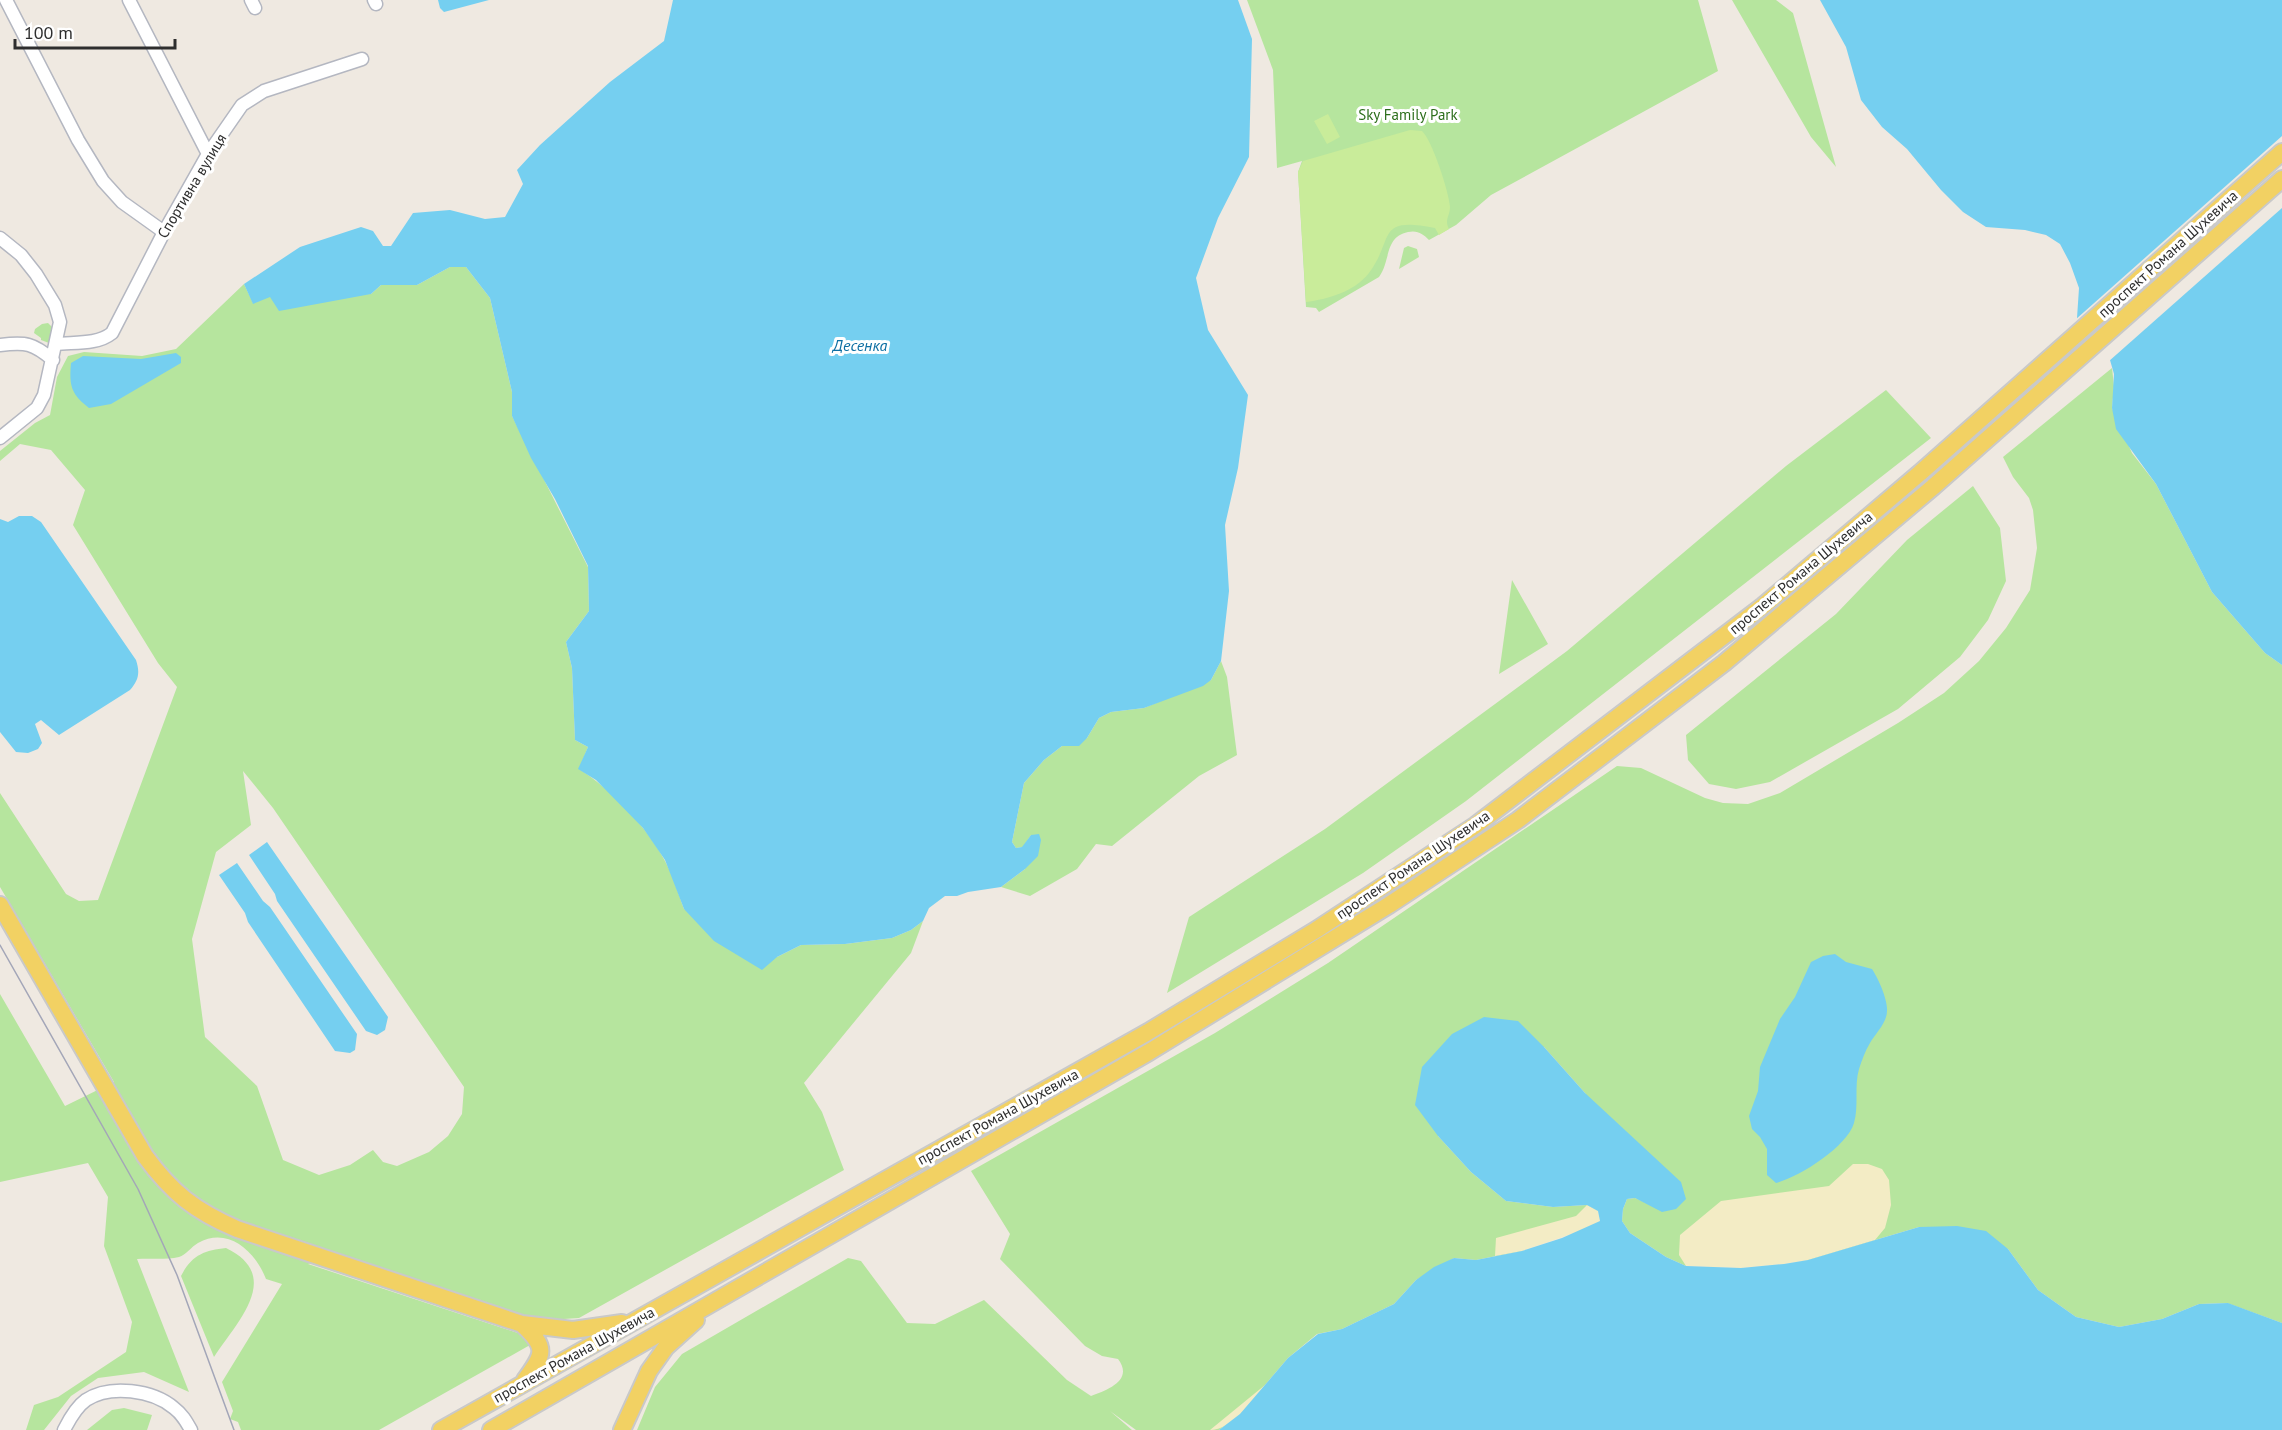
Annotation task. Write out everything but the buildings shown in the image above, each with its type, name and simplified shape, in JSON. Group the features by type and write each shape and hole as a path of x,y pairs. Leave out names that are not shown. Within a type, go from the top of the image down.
{"main road":[{"name":"проспект Романа Шухевича","path":"441,1430 1148,1032 1316,930 1438,851 1531,784 1754,614 1920,473 2282,152"},
{"name":"проспект Романа Шухевича","path":"491,1430 1139,1057 1325,945 1486,842 1725,663 1933,487 2282,179"},
{"path":"0,905 145,1156 168,1186 183,1200 209,1217 237,1229 522,1324 573,1330 634,1321"},
{"path":"622,1430 649,1371 666,1347 718,1299"},
{"path":"522,1324 535,1336 541,1350 540,1360 522,1385"}],"street":[{"path":"6,0 78,140 103,181 122,202 164,232"},
{"path":"129,0 208,154"},
{"name":"Спортивна вулиця","path":"56,344 95,341 105,339 112,333 164,232 208,154 242,105 264,91 362,59"},
{"path":"0,238 21,255 36,274 55,305 60,322 46,388 37,408 0,438"},
{"path":"0,345 23,342 38,348 53,360"},
{"path":"64,1430 70,1418 86,1400 104,1393 123,1391 142,1393 163,1400 183,1416 191,1430"}],"green space":[{"name":"Sky Family Park","path":"1247,0 1698,0 1718,71 1491,195 1456,225 1429,240 1417,232 1400,235 1391,244 1379,277 1319,312 1316,308 1306,307 1298,172 1302,161 1277,168 1273,70"},
{"path":"1732,0 1776,0 1793,13 1836,167 1811,137"},
{"path":"1328,114 1340,137 1327,144 1314,121"},
{"path":"1410,130 1422,131 1435,155 1449,200 1450,210 1447,223 1449,229 1439,235 1435,228 1403,225 1395,228 1389,233 1377,261 1363,280 1340,294 1306,302 1298,172 1303,161"},
{"path":"1408,246 1417,249 1419,257 1399,269 1404,248"},
{"path":"450,267 466,267 490,298 512,392 512,416 588,567 589,611 566,642 572,668 575,740 588,747 579,769 615,798 649,835 668,867 684,909 777,957 801,945 845,944 892,938 911,930 923,921 911,953 804,1083 822,1112 844,1170 579,1318 548,1320 525,1317 331,1256 308,1264 524,1335 530,1345 379,1430 241,1430 238,1422 230,1419 233,1411 222,1382 282,1284 266,1279 255,1259 239,1244 220,1238 198,1243 179,1257 137,1259 189,1392 144,1372 98,1378 71,1396 44,1430 26,1430 34,1405 58,1397 126,1352 132,1322 104,1246 108,1197 88,1163 0,1182 0,994 65,1106 114,1082 0,887 0,793 66,894 79,901 98,900 177,687 158,663 73,525 85,490 51,450 20,444 0,461 0,451 35,423 50,415 57,377 68,356 84,352 142,356 176,349 244,284 253,303 270,296 371,294 381,285 417,285","holes":["243,771 273,808 464,1087 462,1114 448,1136 429,1152 397,1166 383,1162 373,1150 350,1165 319,1175 283,1160 257,1086 205,1037 192,939 216,852 251,825"]},
{"path":"48,323 54,335 49,343 41,340 34,333 35,329 42,324"},
{"path":"2112,368 2114,386 2112,408 2132,453 2156,484 2212,592 2265,653 2282,665 2282,1323 2227,1303 2199,1304 2162,1319 2119,1327 2076,1317 2038,1290 2008,1249 1919,1227 1808,1260 1686,1266 1666,1257 1630,1233 1622,1221 1627,1199 1635,1198 1646,1203 1585,1093 1544,1047 1438,1136 1471,1172 1506,1201 1553,1207 1587,1205 1598,1211 1522,1251 1476,1260 1454,1258 1416,1280 1394,1304 1342,1329 1317,1334 1288,1358 1240,1414 1219,1430 1136,1430 1110,1411 1132,1430 637,1430 655,1387 682,1354 848,1258 861,1261 907,1323 935,1324 984,1300 1067,1380 1091,1396 1117,1383 1123,1373 1118,1359 1102,1356 1085,1346 1000,1259 1010,1234 971,1171 1215,1033 1328,963 1617,766 1641,768 1705,798 1723,803 1748,804 1780,793 1944,693 1979,661 2006,628 2030,590 2037,548 2033,510 2029,498 2013,477 2003,457"},
{"path":"1886,390 1931,438 1466,801 1363,873 1167,993 1189,917 1325,829 1567,651 1786,466"},
{"path":"1973,486 2000,528 2006,581 1988,620 1960,657 1898,709 1770,782 1736,789 1709,784 1688,760 1686,735 1836,614 1907,540"},
{"path":"1512,580 1548,644 1499,674"},
{"path":"1221,661 1227,677 1237,755 1199,776 1112,846 1096,844 1077,869 1030,896 1001,887 1025,869 1031,835 1023,847 1016,848 1012,842 1024,783 1044,760 1062,746 1087,738 1099,718 1111,712 1144,708 1211,680"},
{"path":"226,1248 243,1259 252,1272 254,1286 243,1315 214,1357 181,1276 189,1263 199,1255 211,1250"},
{"path":"124,1408 152,1415 147,1430 87,1430 112,1410"}],"sand":[{"path":"1853,1164 1868,1164 1882,1169 1889,1180 1891,1205 1885,1228 1875,1240 1808,1260 1741,1268 1686,1266 1679,1255 1680,1235 1721,1201 1829,1186"},
{"path":"1587,1205 1598,1211 1600,1221 1592,1227 1522,1251 1495,1256 1496,1238 1576,1216"},
{"path":"1265,1385 1233,1420 1218,1429 1210,1430"}],"water":[{"path":"438,0 489,0 444,12"},
{"name":"Десенка","path":"673,0 1238,0 1252,39 1249,157 1218,218 1196,278 1208,330 1248,395 1238,468 1225,525 1229,591 1221,661 1211,680 1203,686 1144,708 1111,712 1099,718 1087,738 1079,746 1062,746 1044,760 1024,783 1012,842 1016,848 1022,847 1031,835 1039,834 1041,840 1038,856 1001,887 957,896 945,896 929,908 923,921 911,930 892,938 845,944 801,945 777,957 762,970 714,941 684,909 665,860 643,828 596,780 578,769 588,747 575,740 572,668 566,642 589,611 588,566 555,499 531,458 512,416 512,392 490,298 466,267 450,267 417,285 381,285 371,294 279,311 270,297 253,304 244,284 300,247 361,227 373,231 383,246 391,246 413,213 450,210 485,219 505,217 523,184 517,170 540,145 610,82 664,41"},
{"path":"1820,0 2282,0 2282,665 2265,653 2212,592 2156,484 2116,429 2112,408 2114,374 2110,360 2077,318 2079,288 2060,244 2046,235 2025,230 1986,227 1963,212 1941,190 1907,149 1882,127 1861,100 1846,47"},
{"path":"176,353 181,357 181,363 111,404 89,408 72,389 71,363 83,356 141,359"},
{"path":"19,516 32,516 41,522 136,660 138,668 137,679 130,690 59,735 41,720 35,724 42,743 38,749 28,753 16,752 0,732 0,519 8,522"},
{"path":"267,842 388,1017 385,1030 377,1035 366,1031 277,901 275,894 249,855"},
{"path":"237,863 357,1034 355,1050 350,1053 335,1051 248,922 245,913 219,875"},
{"path":"1835,954 1846,962 1872,969 1884,995 1887,1006 1886,1015 1859,1069 1856,1110 1850,1132 1821,1160 1786,1180 1776,1183 1767,1175 1767,1149 1752,1129 1749,1116 1758,1091 1760,1067 1780,1019 1795,997 1811,962 1823,956"},
{"path":"1484,1017 1518,1021 1585,1093 1681,1182 1686,1199 1676,1209 1662,1212 1635,1198 1627,1199 1623,1209 1622,1221 1630,1233 1666,1257 1686,1266 1741,1268 1808,1260 1919,1227 1957,1226 1986,1231 2008,1249 2038,1290 2076,1317 2119,1327 2162,1319 2199,1304 2228,1303 2282,1323 2282,1430 1219,1430 1240,1414 1288,1358 1318,1334 1342,1329 1394,1304 1416,1280 1434,1267 1454,1258 1476,1260 1522,1251 1562,1238 1600,1221 1598,1211 1587,1205 1553,1207 1506,1201 1471,1172 1438,1136 1415,1105 1422,1067 1452,1034"}],"pier":[{"path":"2282,136 2282,208 2108,362 2075,320"}],"tram line":[{"path":"0,945 138,1189 177,1275 234,1430"}]}
